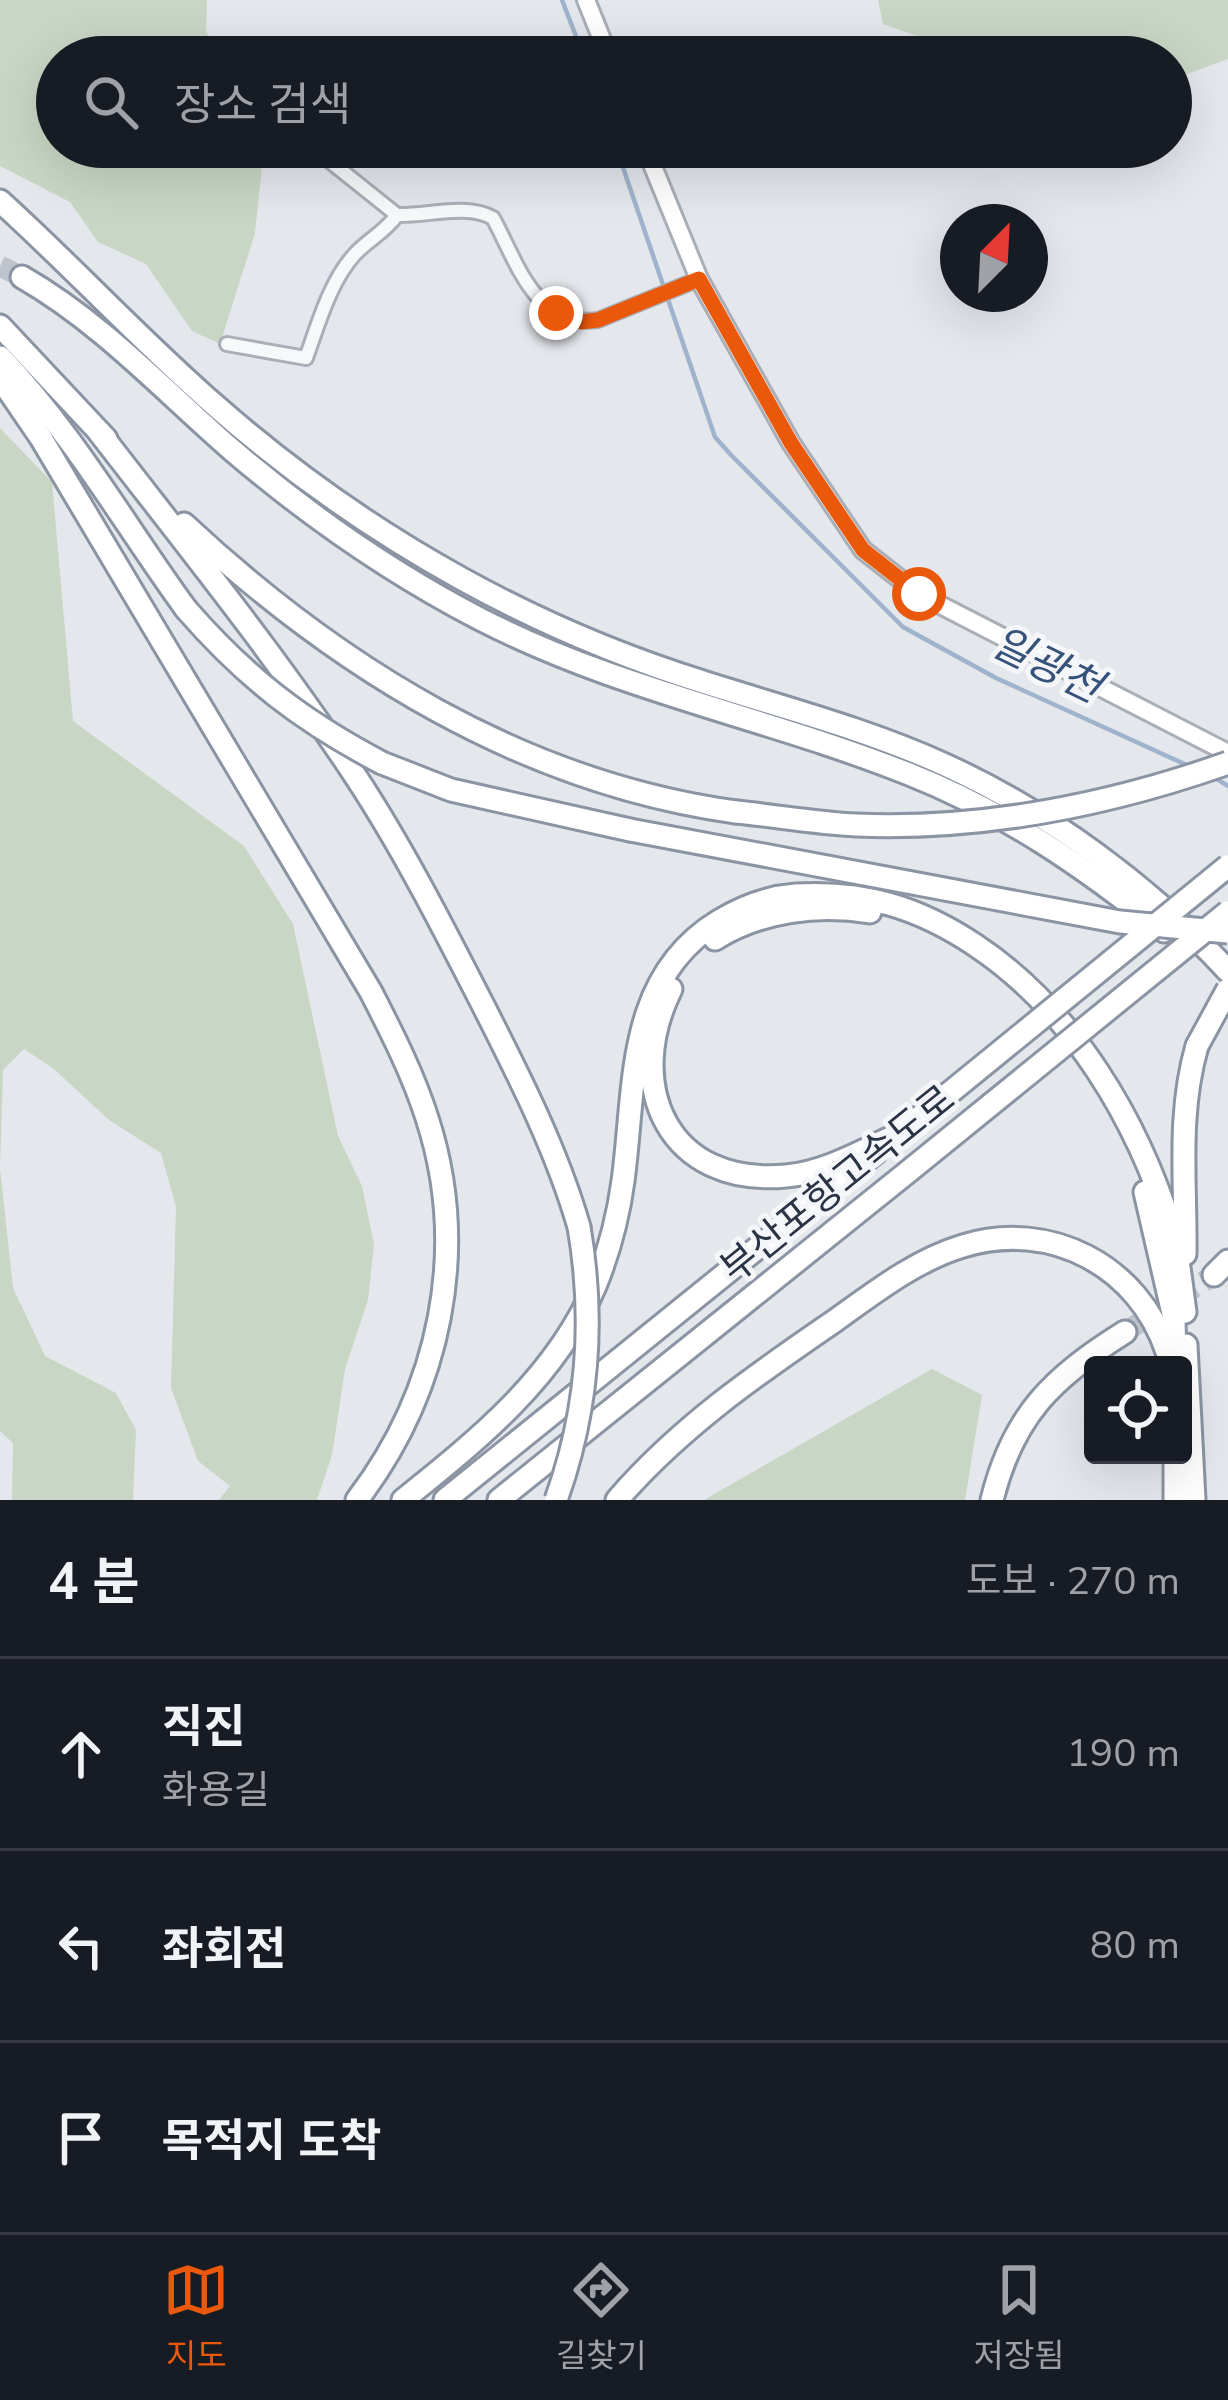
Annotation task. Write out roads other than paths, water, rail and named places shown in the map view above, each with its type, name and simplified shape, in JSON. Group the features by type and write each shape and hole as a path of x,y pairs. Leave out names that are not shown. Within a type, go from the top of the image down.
{"highway":[{"path":"0,201 217,408 270,452 403,544 462,579 623,654 876,737 945,765 1098,856 1138,886 1228,971"},
{"path":"22,277 110,337 198,420 287,494 477,618 604,674 865,758 956,795 1102,882 1177,941 1228,991 1198,1046 1187,1081 1182,1142 1194,1500"},
{"path":"0,326 179,519 245,581 364,669 452,719 543,759 654,795 736,812 853,825 999,819 1123,796 1228,764"},
{"path":"0,357 32,390 90,468 186,609 260,686 320,729 382,763 452,790 630,830 1120,922 1228,932"},
{"path":"0,378 41,438 371,992 427,1115 446,1203 439,1327 409,1416 356,1500"},
{"path":"99,432 247,619 359,782 443,927 565,1180 587,1274 586,1363 573,1453 556,1500"},
{"name":"부산포항고속도로","path":"445,1500 1228,866"},
{"path":"403,1500 527,1391 568,1336 593,1290 618,1216 638,1040 652,994 666,970 709,927 739,909 782,896 837,893 898,904 996,959 1032,992 1072,1035 1145,1154 1173,1236 1185,1312"},
{"path":"899,1134 815,1171 791,1176 740,1175 686,1149 658,1108 650,1069 657,1023 690,960 731,929 760,918 804,909 849,908 894,917 933,933 1016,989 1083,1066 1145,1191 1174,1318 1172,1356"},
{"name":"부산포항고속도로","path":"499,1500 1228,912"},
{"path":"617,1500 686,1429 729,1394 908,1272 958,1247 1032,1239 1060,1245 1112,1270 1148,1306 1169,1356"},
{"path":"992,1500 1018,1430 1042,1395 1080,1360 1124,1332"},
{"path":"1174,1500 1175,1464"}],"main road":[{"path":"586,0 601,36"},
{"path":"653,168 692,281 863,550 919,594 1228,754"}],"street":[{"path":"338,168 397,215 462,210 493,218 537,299 556,313 581,322 598,320 692,281"},
{"path":"227,344 306,358 328,301 354,255 387,230 397,215"}],"waterway":[{"name":"일광천","path":"562,0 576,36"},
{"name":"일광천","path":"623,168 715,437 731,455 903,627 996,678 1191,767"},
{"name":"일광천","path":"1212,776 1228,786"}],"tunnel":[{"path":"0,266 22,277"},
{"path":"1125,1332 1214,1275"}]}
